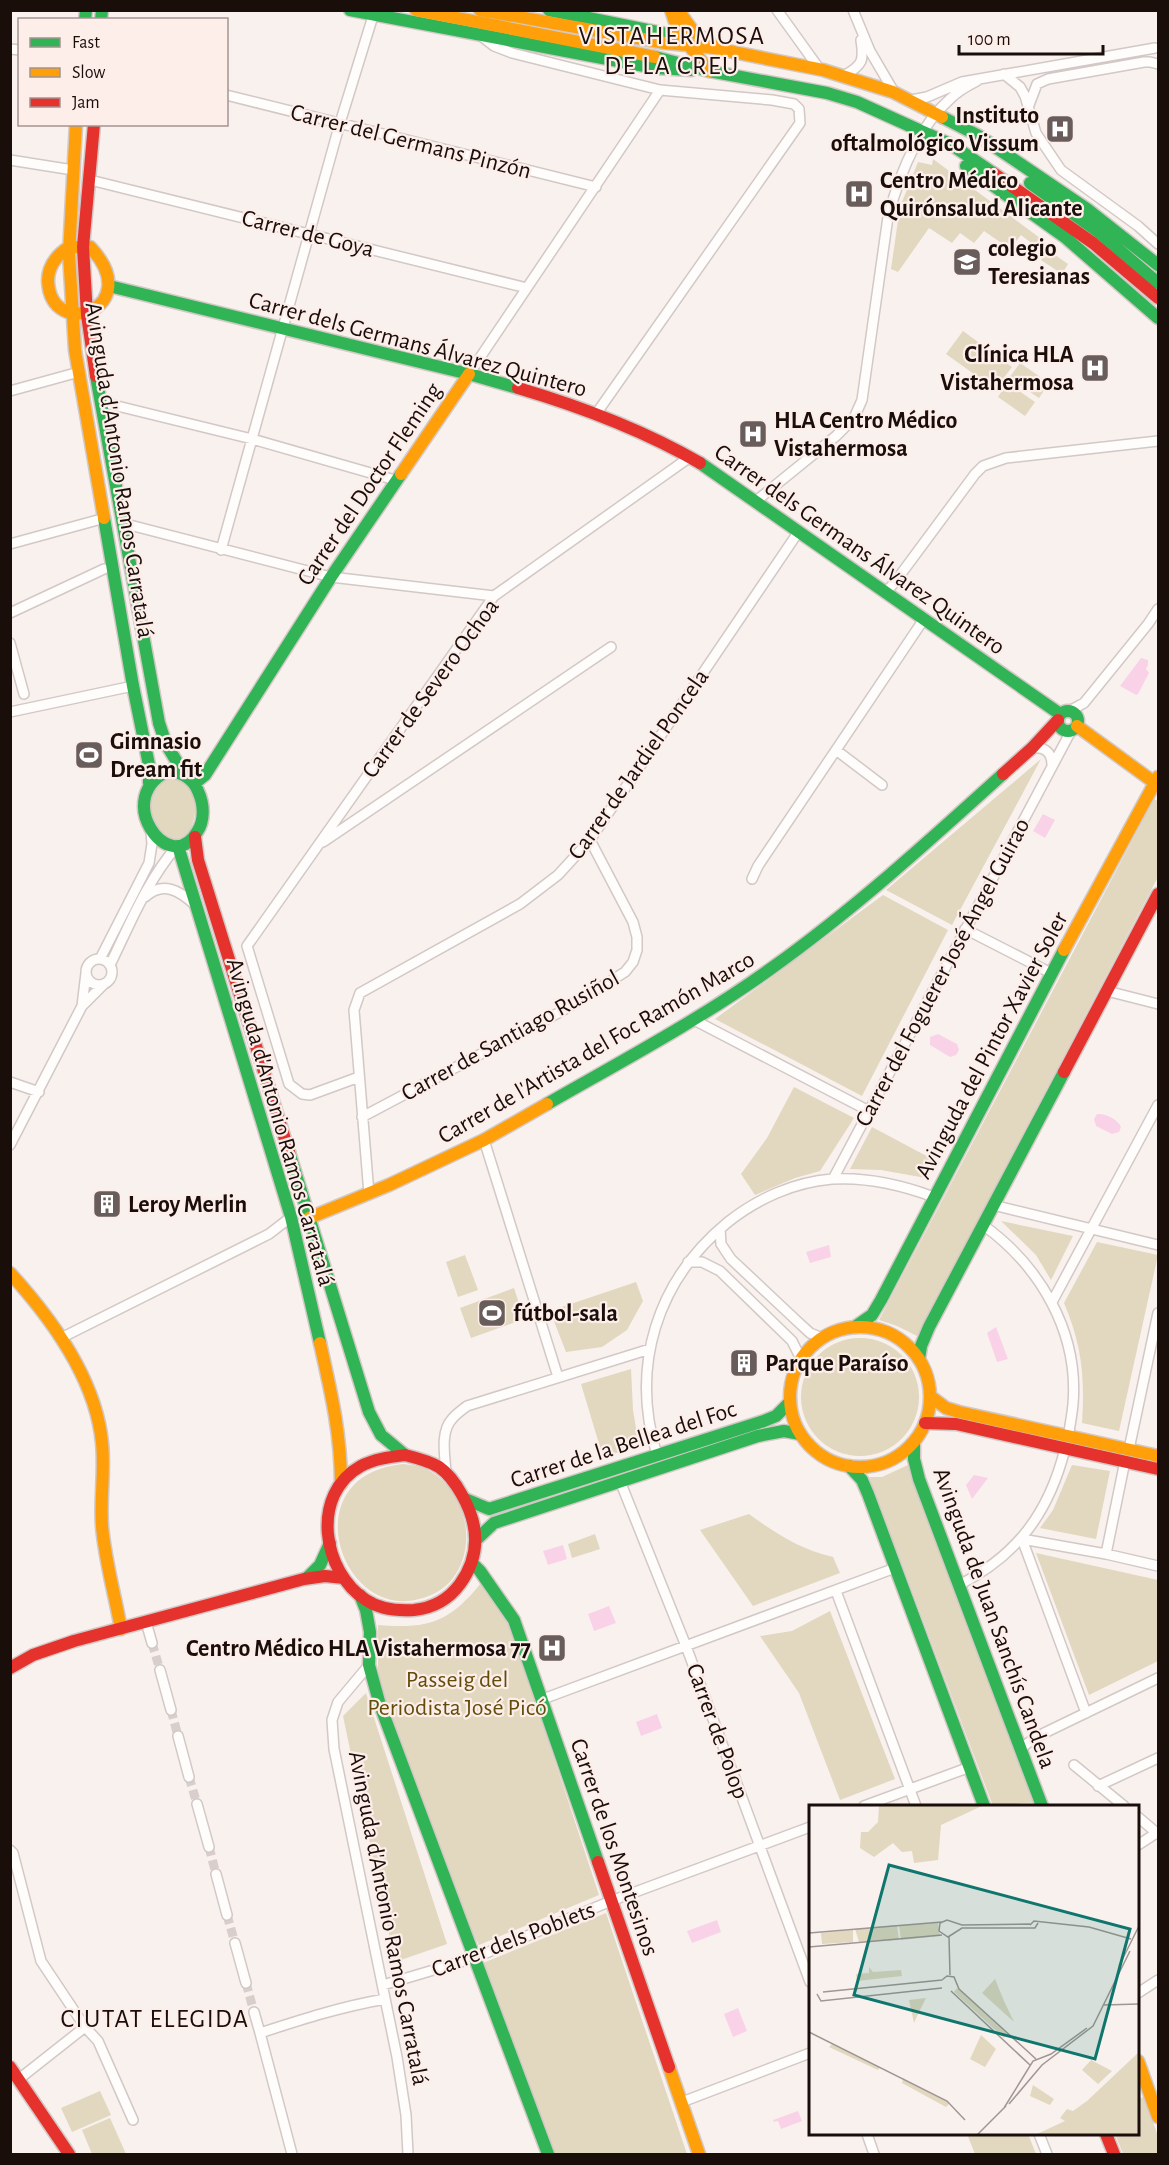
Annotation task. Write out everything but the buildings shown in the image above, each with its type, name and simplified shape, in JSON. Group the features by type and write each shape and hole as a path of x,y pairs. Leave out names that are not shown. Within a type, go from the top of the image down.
{"main road":[{"path":"350,10 655,68 709,71"},
{"path":"416,10 657,57 709,71 827,93 857,102 952,145 1093,243 1158,298"},
{"path":"480,10 665,43 687,43 789,62 845,75 894,93 979,136 1087,209 1158,265"},
{"path":"549,10 596,15 668,34 687,43"},
{"path":"669,10 678,31 709,71"},
{"path":"654,31 666,22 669,10"},
{"path":"678,10 697,37 720,49"},
{"name":"Avinguda d'Antonio Ramos Carratalá","path":"76,126 69,247 79,372 133,686 149,765 149,783"},
{"name":"Avinguda d'Antonio Ramos Carratalá","path":"94,126 83,247 87,315 122,523 162,734 183,772"},
{"path":"962,129 975,144 1096,230 1158,283"},
{"path":"922,132 1066,238 1158,318"},
{"path":"69,247 83,247 90,247 105,263 109,286 105,299 99,307 87,315 73,315 61,309 54,300 48,280 54,258 69,247"},
{"name":"Carrer dels Germans Álvarez Quintero","path":"109,286 469,374 562,401 643,432 690,457 756,501 1066,722 1157,782"},
{"name":"Carrer del Doctor Fleming","path":"195,783 205,775 331,577 469,374"},
{"name":"Carrer de l'Artista del Foc Ramón Marco","path":"309,1218 369,1194 484,1140 693,1020 770,969 853,904 949,824 1046,736 1066,722"},
{"path":"170,770 183,772 195,783 202,797 203,809 202,821 195,837 190,842 177,846 161,842 151,832 144,811 149,783 163,772 170,770"},
{"name":"Avinguda del Pintor Xavier Soler","path":"855,1327 872,1315 876,1308 1051,973 1157,782"},
{"name":"Avinguda d'Antonio Ramos Carratalá","path":"195,837 198,860 369,1412 381,1435 405,1455"},
{"name":"Avinguda d'Antonio Ramos Carratalá","path":"177,846 291,1217 336,1415 341,1449 341,1484"},
{"path":"919,1359 921,1346 929,1327 1158,894"},
{"path":"10,1273 31,1294 61,1338 97,1416 103,1452 102,1524 121,1629"},
{"path":"855,1327 870,1327 896,1336 912,1350 927,1377 930,1396 925,1424 914,1443 898,1456 869,1467 837,1464 816,1452 800,1434 793,1419 790,1402 792,1380 806,1351 832,1332 855,1327"},
{"path":"930,1396 945,1408 1067,1443"},
{"name":"Carrer de la Bellea del Foc","path":"465,1499 489,1509 764,1422 776,1416 790,1402"},
{"path":"925,1424 956,1424 1127,1455 1158,1456"},
{"name":"Carrer de la Bellea del Foc","path":"477,1539 494,1523 758,1436 784,1431 800,1434"},
{"name":"Avinguda de Juan Sanchís Candela","path":"914,1443 914,1460 919,1479 1042,1805"},
{"path":"405,1455 428,1461 446,1472 472,1511 477,1539 472,1563 457,1589 440,1603 420,1610 399,1611 375,1605 360,1595 344,1578 330,1543 327,1526 329,1514 341,1484 359,1467 380,1458 405,1455"},
{"path":"1127,1455 1158,1469"},
{"path":"849,1466 862,1480 984,1805"},
{"path":"307,1578 320,1566 330,1543"},
{"name":"Carrer de los Montesinos","path":"472,1563 514,1620 699,2154"},
{"path":"10,1668 33,1655 307,1578 325,1576 344,1578"},
{"path":"360,1595 366,1610 370,1632 369,1665 380,1705 548,2154"},
{"path":"10,2067 69,2154"},
{"path":"1140,2079 1158,2117"},
{"path":"1107,2135 1114,2154"}],"street":[{"path":"777,10 818,68"},
{"path":"851,10 870,51 894,93"},
{"path":"221,550 340,123 373,16"},
{"path":"845,75 856,68 864,56 859,28"},
{"path":"482,36 494,46 512,53 660,90 735,95 794,104 799,110 801,118 793,133 597,414"},
{"path":"789,62 798,54 803,45"},
{"path":"908,99 927,97 962,82 977,81 1157,45 1154,56 1158,64"},
{"path":"1028,111 1033,92 1041,81 1144,62 1158,64"},
{"path":"1004,75 1020,87 1036,133 1061,170 1158,244"},
{"path":"756,501 836,436 854,418 862,400 888,217 894,197 922,132 958,92 977,81"},
{"name":"Carrer del Doctor Fleming","path":"469,374 660,90"},
{"name":"Carrer del Germans Pinzón","path":"228,95 596,187"},
{"path":"10,160 73,170"},
{"name":"Carrer de Goya","path":"90,180 527,288"},
{"path":"10,391 79,372"},
{"path":"101,402 252,439 395,480"},
{"path":"886,592 966,484 984,466 1006,458 1158,441"},
{"name":"Carrer de Severo Ochoa","path":"248,946 494,596 690,457"},
{"path":"10,544 105,518"},
{"path":"122,523 331,577 494,596"},
{"name":"Carrer de Jardiel Poncela","path":"369,1194 354,1010 360,993 520,904 558,875 590,840 799,531"},
{"path":"10,613 104,569"},
{"name":"Carrer de l'Artista del Foc Ramón Marco","path":"1066,722 1149,624 1158,609"},
{"path":"752,879 758,866 924,619"},
{"path":"10,643 24,694 21,704 10,712"},
{"path":"319,846 611,647"},
{"path":"10,712 133,686"},
{"path":"24,694 32,701 47,704"},
{"name":"Carrer del Foguerer José Ángel Guirao","path":"833,1179 1052,765 1066,722"},
{"path":"1032,748 1042,748 1049,753 1052,757 1052,765"},
{"path":"836,750 882,785"},
{"path":"82,1006 86,973 91,962 100,959 149,863 151,832"},
{"name":"Carrer de Santiago Rusiñol","path":"362,1117 562,1011 625,972 633,962 638,937 633,921 590,840"},
{"path":"10,1145 82,1006 110,978 112,973 110,965 141,901 162,863 177,846"},
{"path":"141,901 154,890 172,889 184,895 196,906"},
{"path":"965,929 1051,973"},
{"name":"Avinguda d'Antonio Ramos Carratalá","path":"248,946 290,1084 302,1094 310,1095 359,1077"},
{"path":"100,959 110,965"},
{"path":"86,973 95,984 104,984"},
{"path":"1107,992 1158,1004"},
{"path":"693,1020 869,1111"},
{"path":"10,1082 39,1092"},
{"path":"1052,1302 1158,1105"},
{"path":"484,1140 558,1377"},
{"path":"657,1455 646,1405 650,1349 664,1304 688,1262 720,1228 754,1204 773,1195 790,1188 833,1179 886,1183 934,1197"},
{"path":"993,1205 1158,1245"},
{"path":"61,1338 269,1234 291,1217"},
{"path":"959,1585 1003,1557 1022,1539 1050,1497 1067,1443 1073,1403 1072,1368 1065,1334 1052,1302 1023,1259 1004,1240 983,1225"},
{"path":"720,1228 721,1244 731,1259 796,1322 810,1333 822,1338"},
{"path":"688,1262 702,1262 720,1271 792,1341 801,1359"},
{"path":"1106,1554 1127,1455 1155,1347 1158,1313"},
{"path":"446,1472 444,1445 451,1419 467,1406 650,1349"},
{"name":"Carrer de Polop","path":"620,1481 686,1646 809,1979"},
{"path":"1022,1539 1158,1566"},
{"path":"1022,1539 1086,1713"},
{"path":"543,1699 895,1568"},
{"path":"836,1591 916,1805"},
{"path":"146,1622 152,1643"},
{"name":"Avinguda d'Antonio Ramos Carratalá","path":"369,1665 338,1702 332,1720 334,1749 383,1984 406,2115 408,2154"},
{"path":"160,1670 171,1710"},
{"path":"1020,1749 1036,1737 1158,1678"},
{"path":"178,1736 189,1777"},
{"path":"1098,1786 1158,1758"},
{"path":"1074,1765 1123,1805"},
{"path":"867,1805 970,1767"},
{"path":"197,1804 209,1847"},
{"path":"1139,1819 1158,1833 1139,1844"},
{"name":"Carrer dels Poblets","path":"383,1984 474,1958 611,1901 809,1827"},
{"path":"10,1850 13,1853 23,1888 41,1960 85,2027 98,2041 133,2120"},
{"path":"216,1874 227,1915"},
{"path":"10,1881 23,1888"},
{"path":"235,1943 246,1983"},
{"path":"1139,1992 1158,1980"},
{"path":"260,2033 317,2014 385,1999"},
{"path":"254,2012 292,2154"},
{"path":"19,2079 85,2027"},
{"path":"682,2102 809,2053"},
{"path":"868,2135 874,2154"},
{"path":"1040,2135 1047,2154"}],"green space":[{"path":"933,159 1044,241 1039,249 1021,235 1010,249 984,231 974,243 960,233 952,243 929,228 898,272 891,269 900,207 918,162 932,165"},
{"path":"1048,250 1068,264 1062,274 1041,260"},
{"path":"963,331 1012,367 995,389 946,354"},
{"path":"1020,363 1049,383 1039,398 1009,378"},
{"path":"1007,383 1035,402 1025,416 998,397"},
{"path":"1041,759 952,925 886,890"},
{"path":"169,778 179,780 186,785 194,799 195,808 188,835 174,840 158,828 150,810 154,791"},
{"path":"1154,799 1158,801 1158,877 917,1336 879,1320"},
{"path":"883,895 948,930 862,1096 715,1019"},
{"path":"794,1087 854,1118 820,1171 795,1178 755,1195 741,1174 767,1138"},
{"path":"872,1127 936,1161 926,1178 881,1170 850,1169"},
{"path":"1001,1221 1073,1236 1051,1280 1036,1255"},
{"path":"1097,1242 1158,1255 1119,1431 1082,1423 1081,1362 1075,1333 1064,1303"},
{"path":"465,1255 478,1290 458,1297 446,1262"},
{"path":"636,1282 643,1301 627,1330 602,1347 566,1352 550,1311"},
{"name":"fútbol-sala","path":"514,1288 524,1319 471,1338 460,1308"},
{"path":"860,1338 883,1342 902,1355 915,1374 919,1397 915,1420 902,1439 883,1452 860,1456 837,1452 818,1439 805,1420 801,1397 805,1374 818,1355 837,1342"},
{"path":"631,1369 633,1410 639,1446 603,1457 581,1384"},
{"path":"403,1464 426,1469 450,1489 459,1503 464,1518 465,1549 461,1564 453,1578 442,1589 419,1599 391,1600 368,1589 350,1569 340,1544 338,1517 348,1493 369,1474"},
{"path":"908,1465 1034,1803 993,1805 869,1477 882,1477"},
{"path":"1072,1465 1110,1471 1096,1539 1040,1528 1053,1510"},
{"path":"749,1514 789,1540 809,1550 833,1557 840,1573 753,1606 700,1530"},
{"path":"595,1534 600,1549 572,1558 568,1544"},
{"path":"1036,1553 1158,1580 1158,1661 1089,1695"},
{"name":"Passeig del Periodista José Picó","path":"481,1583 511,1627 599,1895 479,1945 466,1921 380,1688 378,1625 411,1626 436,1620 448,1615 458,1607"},
{"path":"830,1611 895,1779 840,1800 799,1693 760,1636 792,1631"},
{"path":"366,1693 447,1944 395,1962 343,1716"},
{"path":"606,1913 687,2154 555,2154 483,1963"},
{"path":"100,2091 111,2115 72,2132 61,2108"},
{"path":"1144,2097 1158,2136 1158,2154 1123,2154 1115,2135 1139,2135 1139,2099"},
{"path":"110,2118 126,2154 92,2154 82,2130"},
{"path":"967,2135 1028,2135 1036,2154 975,2154"}],"shaded area":[{"path":"1141,658 1148,660 1146,669 1149,673 1136,695 1120,686"},
{"path":"1043,814 1055,820 1045,838 1033,831"},
{"path":"938,1034 957,1044 959,1050 956,1055 950,1057 930,1045 930,1037"},
{"path":"1097,1114 1117,1121 1121,1127 1119,1132 1112,1134 1096,1126 1094,1119"},
{"path":"829,1245 831,1257 810,1263 806,1252"},
{"path":"996,1327 1008,1359 997,1362 987,1333"},
{"path":"974,1475 988,1478 972,1499 966,1485"},
{"path":"563,1545 567,1559 548,1565 543,1551"},
{"path":"609,1606 616,1623 594,1631 588,1614"},
{"path":"657,1714 662,1728 641,1736 636,1722"},
{"path":"717,1920 721,1932 692,1943 687,1931"},
{"path":"738,2008 747,2031 733,2037 724,2014"},
{"path":"798,2111 802,2121 781,2129 778,2121 773,2120"}],"tunnel":[{"path":"152,1643 160,1670"},
{"path":"171,1710 178,1736"},
{"path":"189,1777 197,1804"},
{"path":"209,1847 216,1874"},
{"path":"227,1915 235,1943"},
{"path":"246,1983 254,2012"}],"traffic: fast":[{"path":"85,18 86,10"},
{"path":"101,18 102,10"},
{"path":"350,10 655,68 692,70"},
{"path":"549,10 667,34 685,42"},
{"path":"655,57 709,71 827,93 857,102 952,145 993,173"},
{"path":"942,117 979,136 1087,209 1158,265"},
{"path":"966,166 1066,238 1158,318"},
{"path":"1030,183 1096,230 1158,283"},
{"path":"109,286 518,388"},
{"path":"96,376 159,723 166,744 183,772"},
{"path":"700,463 1060,714"},
{"path":"195,783 205,775 331,577 401,474"},
{"path":"104,518 149,765 149,783"},
{"path":"1064,711 1072,711 1078,717 1078,721 1078,725 1072,731 1064,731 1058,725 1058,717 1064,711"},
{"path":"170,770 183,775 193,783 200,796 203,812 197,832 185,844 173,846 160,840 150,828 145,813 145,797 153,782 170,770"},
{"path":"547,1104 688,1023 769,970 860,900 1003,774"},
{"path":"178,846 291,1217 320,1343"},
{"path":"855,1327 872,1315 881,1300 1064,950"},
{"path":"919,1359 921,1346 929,1327 1064,1072"},
{"path":"289,1152 369,1412 381,1435 405,1455"},
{"path":"465,1499 489,1509 764,1421 776,1416 790,1402"},
{"path":"477,1539 494,1523 758,1436 784,1431 800,1434"},
{"path":"914,1443 914,1459 919,1479 1042,1805"},
{"path":"849,1466 862,1480 868,1494 984,1805"},
{"path":"307,1578 320,1565 330,1543"},
{"path":"472,1563 514,1620 598,1862"},
{"path":"360,1595 366,1610 370,1632 369,1665 380,1705 548,2154"}],"traffic: slow":[{"path":"416,10 655,57"},
{"path":"480,10 665,43 708,47 823,70 893,92 942,117"},
{"path":"671,10 678,31 709,71"},
{"path":"678,10 693,31 714,46"},
{"path":"76,126 69,254 75,350 104,518"},
{"path":"69,247 90,247 105,269 108,287 103,301 92,310 78,314 64,310 53,300 48,281 54,261 69,247"},
{"path":"401,474 469,374"},
{"path":"1077,726 1155,783"},
{"path":"1064,950 1158,777"},
{"path":"309,1218 389,1185 484,1140 547,1104"},
{"path":"10,1273 41,1310 70,1351 91,1396 102,1443 103,1539 121,1629"},
{"path":"860,1327 887,1332 910,1347 925,1370 930,1397 925,1424 910,1447 887,1462 860,1467 833,1462 810,1447 795,1424 790,1397 795,1370 810,1347 833,1332 860,1327"},
{"path":"320,1343 337,1430 341,1484"},
{"path":"930,1396 946,1408 959,1412 1158,1456"},
{"path":"1139,2064 1158,2117"},
{"path":"669,2067 699,2154"}],"traffic: jam":[{"path":"94,126 83,247 87,315 96,376"},
{"path":"993,173 1093,243 1158,298"},
{"path":"518,388 612,420 700,463"},
{"path":"1003,774 1058,720"},
{"path":"195,837 198,860 289,1152"},
{"path":"1064,1072 1158,894"},
{"path":"925,1423 956,1424 1158,1469"},
{"path":"405,1455 435,1465 452,1480 468,1506 475,1540 472,1562 460,1584 440,1602 414,1610 384,1608 366,1600 351,1587 339,1571 328,1533 329,1513 334,1495 345,1479 361,1466 405,1455"},
{"path":"10,1668 33,1655 74,1641 304,1579 325,1576 344,1578"},
{"path":"598,1862 669,2067"},
{"path":"10,2067 69,2154"},
{"path":"1106,2135 1114,2154"}],"place":[{"name":"Instituto oftalmológico Vissum","path":"1060,129"},
{"name":"Centro Médico Quirónsalud Alicante","path":"859,194"},
{"name":"colegio Teresianas","path":"967,262"},
{"name":"Clínica HLA Vistahermosa","path":"1095,368"},
{"name":"HLA Centro Médico Vistahermosa","path":"753,434"},
{"name":"Gimnasio Dream fit","path":"89,755"},
{"name":"Leroy Merlin","path":"107,1204"},
{"name":"fútbol-sala","path":"492,1313"},
{"name":"Parque Paraíso","path":"744,1363"},
{"name":"Centro Médico HLA Vistahermosa 77","path":"552,1648"}],"district":[{"name":"VISTAHERMOSA DE LA CREU","path":"672,50"},
{"name":"CIUTAT ELEGIDA","path":"155,2018"}]}
